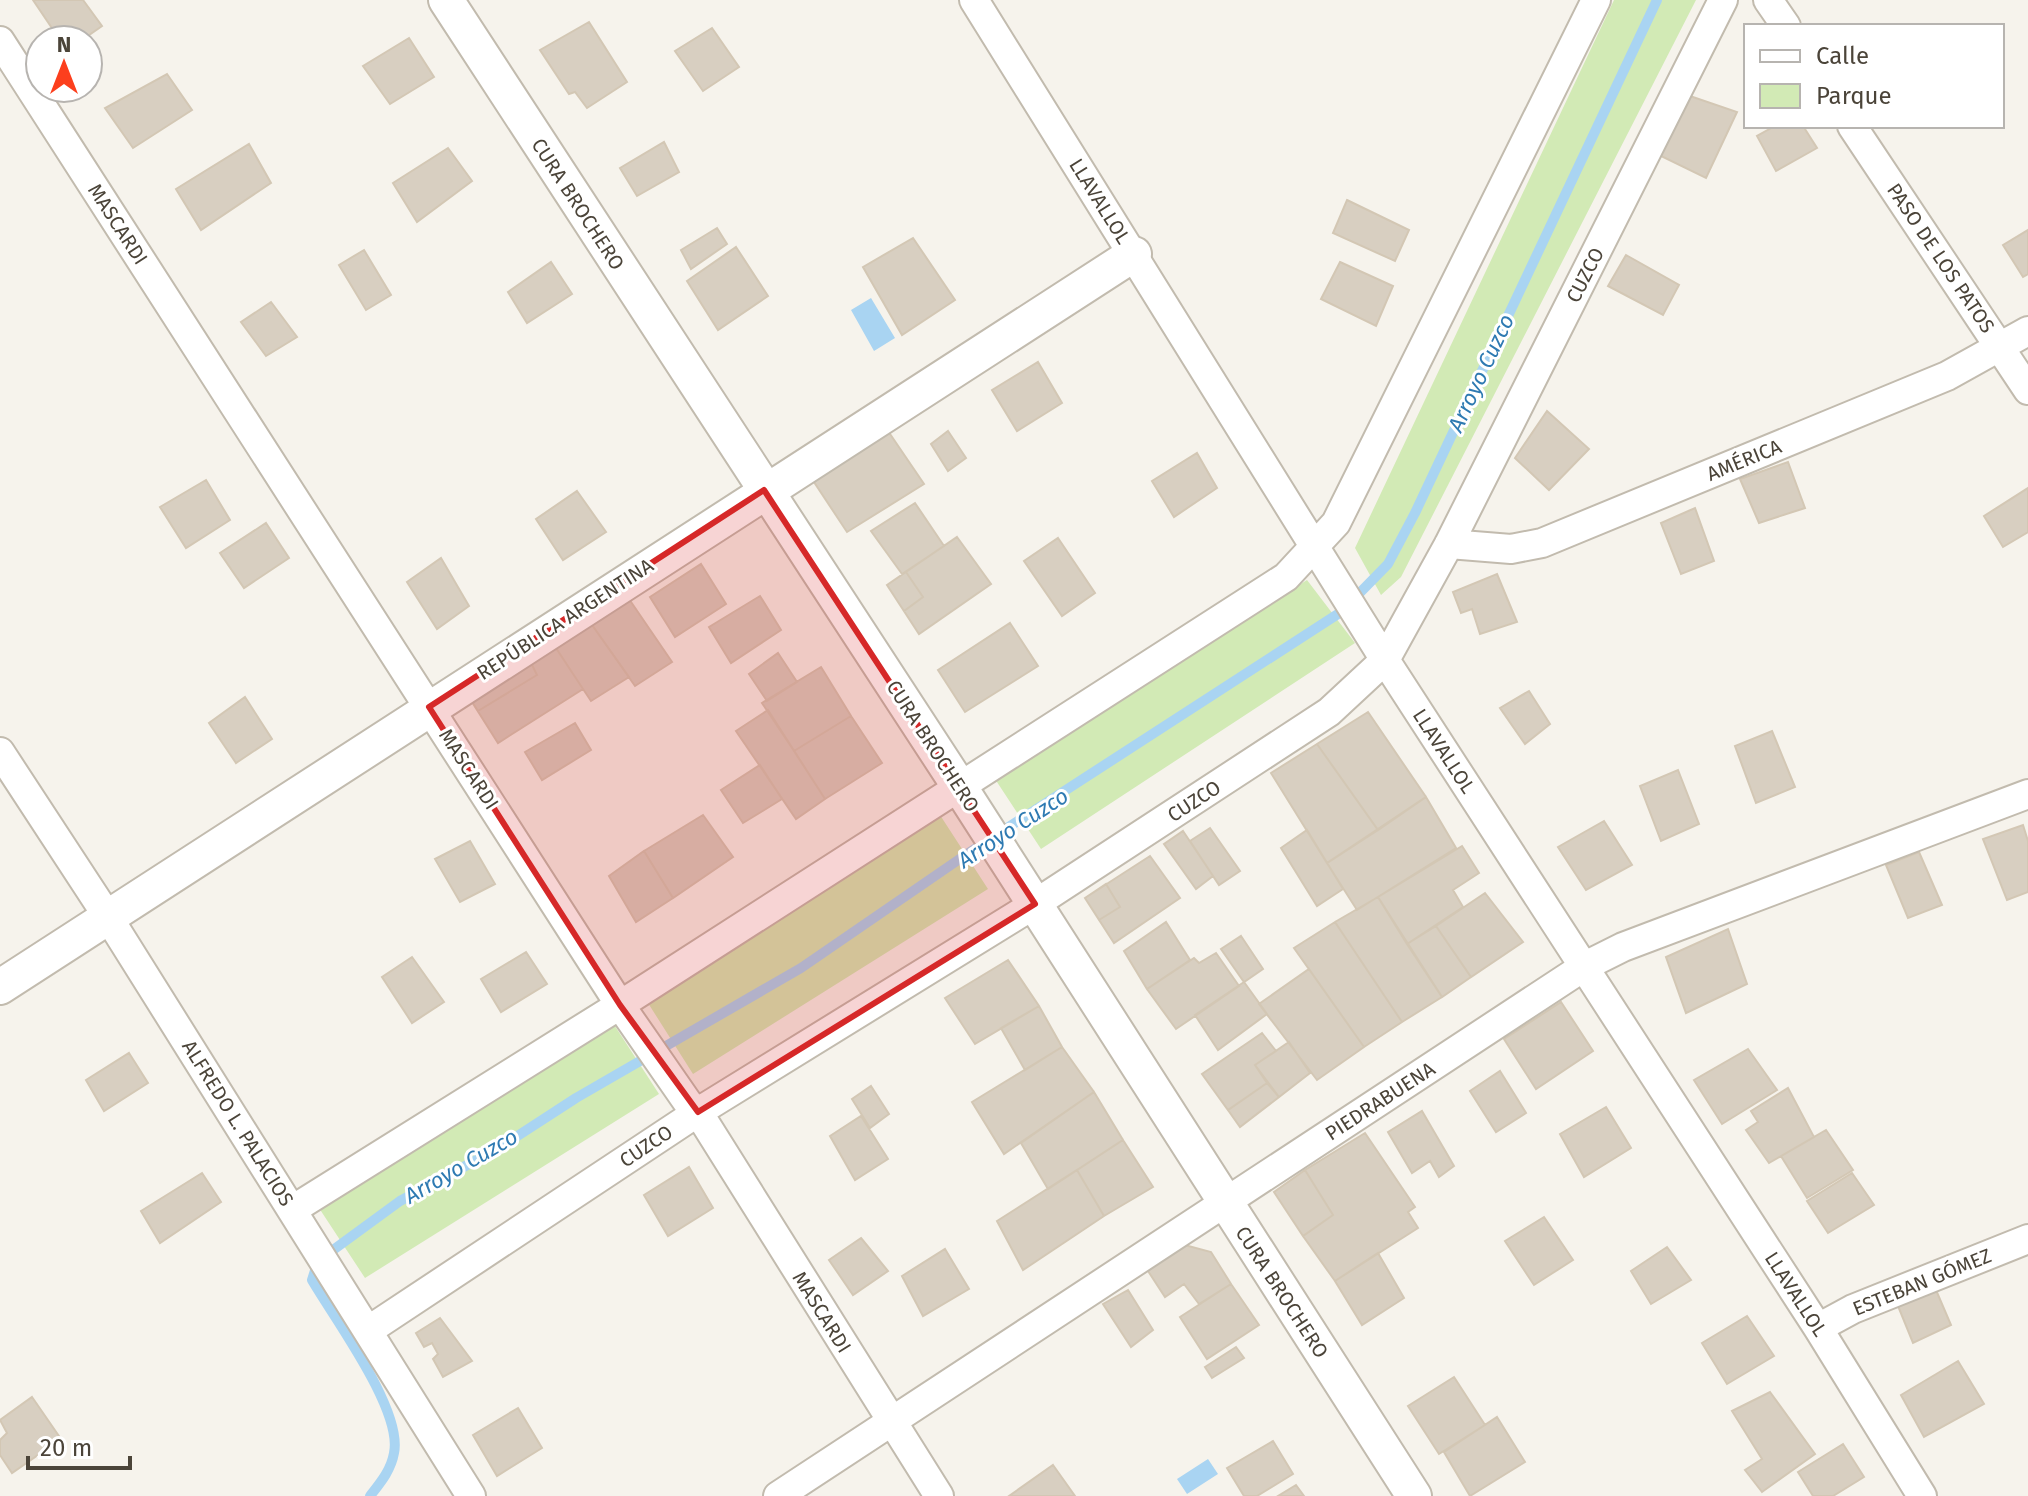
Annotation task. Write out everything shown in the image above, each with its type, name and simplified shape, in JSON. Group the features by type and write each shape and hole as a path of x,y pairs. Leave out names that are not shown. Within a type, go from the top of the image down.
{"street":[{"name":"CURA BROCHERO","path":"446,0 959,786 1414,1496"},
{"name":"LLAVALLOL","path":"974,0 1385,660 1818,1328 1922,1496"},
{"path":"292,1210 624,1010 959,786 1286,577 1336,523 1393,415 1596,0"},
{"name":"CUZCO","path":"365,1323 693,1108 1035,904 1329,712 1385,660 1449,544 1723,0"},
{"path":"1768,0 1785,24"},
{"name":"MASCARDI","path":"0,41 624,1010 693,1108 939,1496"},
{"name":"PASO DE LOS PATOS","path":"1853,128 2028,390"},
{"name":"REPÚBLICA ARGENTINA","path":"0,987 764,490 1134,254"},
{"name":"AMÉRICA","path":"1449,544 1511,549 1542,543 1947,376 2028,331"},
{"name":"ALFREDO L. PALACIOS","path":"0,752 108,917 471,1496"},
{"name":"PIEDRABUENA","path":"778,1496 1585,966 1623,947 2028,794"},
{"name":"ESTEBAN GÓMEZ","path":"1818,1328 1853,1309 2028,1239"}],"highlighted area":[{"path":"764,490 1035,904 698,1112 620,1005 429,707"}],"green space":[{"path":"1614,0 1696,0 1401,577 1381,595 1355,548"},
{"path":"1307,580 1355,643 1041,849 995,779"},
{"path":"940,815 988,889 693,1074 648,1003"},
{"path":"611,1020 659,1094 365,1278 319,1208"}],"water":[{"path":"871,298 895,338 874,351 851,310"},
{"path":"1208,1459 1218,1474 1187,1494 1177,1479"}],"building":[{"path":"33,0 83,0 101,24 49,24"},
{"path":"589,22 627,82 587,108 575,92 569,94 540,50"},
{"path":"712,28 739,67 703,91 675,51"},
{"path":"409,38 434,77 390,104 363,66"},
{"path":"167,74 192,110 133,148 105,108"},
{"path":"1687,95 1737,112 1706,178 1659,155"},
{"path":"1771,128 1804,128 1817,148 1776,171 1757,136"},
{"path":"664,142 679,172 637,196 620,168"},
{"path":"249,144 271,183 201,230 176,189"},
{"path":"448,148 472,181 417,222 393,183"},
{"path":"1347,200 1409,230 1395,261 1333,233"},
{"path":"717,228 727,244 691,269 681,250"},
{"path":"2028,230 2028,274 2023,277 2003,245"},
{"path":"913,238 955,300 902,335 863,267"},
{"path":"736,247 768,296 718,330 687,281"},
{"path":"364,250 391,295 366,310 339,265"},
{"path":"1626,255 1679,285 1663,315 1608,286"},
{"path":"551,262 572,294 527,323 508,292"},
{"path":"1340,262 1393,286 1376,326 1321,299"},
{"path":"271,302 297,337 266,356 241,322"},
{"path":"1038,362 1062,403 1017,431 992,390"},
{"path":"1547,411 1589,449 1549,490 1515,458"},
{"path":"888,431 924,484 847,532 812,479"},
{"path":"948,431 966,458 948,471 931,444"},
{"path":"1197,453 1217,488 1174,517 1152,481"},
{"path":"1788,462 1805,508 1759,523 1740,479"},
{"path":"206,480 230,520 186,548 160,507"},
{"path":"2028,488 2028,532 2003,547 1984,516"},
{"path":"577,491 606,532 563,560 536,519"},
{"path":"915,503 944,546 902,574 871,531"},
{"path":"1695,508 1714,561 1681,574 1661,523"},
{"path":"266,523 289,558 244,588 220,553"},
{"path":"957,537 991,584 919,634 887,585"},
{"path":"1058,538 1095,593 1062,616 1024,561"},
{"path":"441,558 469,606 437,629 407,582"},
{"path":"701,564 726,604 675,637 650,597"},
{"path":"906,572 923,597 904,611 887,585"},
{"path":"1497,574 1517,622 1480,634 1472,609 1461,613 1453,592"},
{"path":"760,596 781,630 731,663 709,627"},
{"path":"629,599 672,662 635,686 590,622"},
{"path":"590,622 629,677 591,701 552,642"},
{"path":"1010,623 1038,666 965,712 938,670"},
{"path":"552,642 583,689 498,743 467,694"},
{"path":"778,653 797,682 767,701 749,674"},
{"path":"527,655 537,675 478,711 467,694"},
{"path":"821,667 851,716 794,751 762,703"},
{"path":"1529,691 1550,724 1525,744 1500,708"},
{"path":"245,697 272,739 236,763 209,723"},
{"path":"768,710 825,799 796,819 736,731"},
{"path":"1368,712 1426,797 1378,830 1317,744"},
{"path":"851,716 882,763 825,799 794,751"},
{"path":"575,723 591,750 542,780 525,752"},
{"path":"1772,731 1795,787 1756,803 1735,746"},
{"path":"1317,744 1378,830 1327,863 1271,773"},
{"path":"760,765 782,799 743,823 721,790"},
{"path":"1678,770 1699,824 1661,841 1640,786"},
{"path":"1426,797 1456,848 1357,910 1327,863"},
{"path":"703,815 733,857 673,898 644,851"},
{"path":"1604,821 1632,865 1586,890 1558,847"},
{"path":"2023,825 2028,841 2028,892 2007,900 1983,839"},
{"path":"1210,828 1240,871 1219,885 1190,841"},
{"path":"1307,830 1343,889 1317,906 1281,848"},
{"path":"1183,831 1213,876 1196,889 1164,844"},
{"path":"470,841 495,884 460,902 435,859"},
{"path":"1462,846 1479,873 1453,890 1463,907 1407,944 1378,897"},
{"path":"644,851 673,898 636,922 609,876"},
{"path":"1919,852 1942,905 1908,918 1886,865"},
{"path":"1150,856 1180,898 1114,943 1085,898"},
{"path":"1106,884 1120,907 1099,920 1085,898"},
{"path":"1485,893 1523,942 1471,977 1436,926"},
{"path":"1378,897 1442,997 1402,1022 1335,922"},
{"path":"1166,922 1190,960 1147,989 1124,951"},
{"path":"1335,922 1402,1022 1364,1047 1294,948"},
{"path":"1436,926 1471,977 1442,997 1407,944"},
{"path":"1728,929 1747,984 1686,1013 1666,957"},
{"path":"1241,936 1263,969 1244,982 1221,949"},
{"path":"526,952 547,984 501,1012 481,979"},
{"path":"1216,953 1239,986 1176,1029 1147,989 1194,958 1199,963"},
{"path":"412,957 444,1002 412,1023 382,977"},
{"path":"1008,960 1039,1006 975,1044 945,998"},
{"path":"1309,969 1364,1047 1317,1080 1259,1004"},
{"path":"1244,982 1267,1014 1218,1050 1195,1015"},
{"path":"1561,1002 1593,1051 1536,1089 1504,1039"},
{"path":"1039,1006 1062,1047 1025,1070 1001,1028"},
{"path":"1262,1033 1276,1051 1255,1065 1267,1083 1228,1110 1202,1074"},
{"path":"1289,1042 1310,1073 1279,1097 1255,1065"},
{"path":"1062,1047 1094,1092 1004,1154 972,1102"},
{"path":"1748,1049 1777,1090 1722,1124 1694,1080"},
{"path":"129,1053 148,1083 104,1111 86,1080"},
{"path":"1500,1071 1526,1113 1496,1132 1470,1091"},
{"path":"1267,1083 1279,1097 1240,1127 1228,1110"},
{"path":"871,1086 889,1114 870,1128 852,1099"},
{"path":"1788,1088 1814,1137 1769,1163 1746,1130 1758,1122 1751,1111"},
{"path":"1094,1092 1123,1140 1048,1189 1021,1143"},
{"path":"1606,1107 1631,1148 1584,1177 1560,1134"},
{"path":"1422,1111 1454,1166 1439,1177 1430,1161 1412,1173 1388,1132"},
{"path":"861,1116 888,1159 855,1180 830,1136"},
{"path":"1826,1130 1853,1170 1807,1198 1781,1156"},
{"path":"1365,1133 1415,1207 1408,1212 1418,1228 1335,1281 1303,1236 1333,1215 1305,1170"},
{"path":"1123,1140 1153,1187 1104,1216 1077,1170"},
{"path":"689,1167 713,1208 668,1236 644,1195"},
{"path":"1077,1170 1104,1216 1023,1270 997,1221"},
{"path":"1305,1170 1333,1215 1303,1236 1274,1192"},
{"path":"202,1173 221,1202 160,1243 141,1211"},
{"path":"1852,1173 1874,1205 1828,1233 1807,1201"},
{"path":"1544,1217 1573,1260 1534,1285 1505,1241"},
{"path":"861,1238 888,1271 853,1295 829,1260"},
{"path":"1181,1244 1211,1252 1231,1284 1199,1304 1184,1284 1165,1297 1148,1271"},
{"path":"1667,1247 1691,1280 1651,1304 1631,1271"},
{"path":"945,1249 969,1289 923,1316 902,1276"},
{"path":"1378,1253 1404,1298 1362,1325 1335,1281"},
{"path":"1231,1284 1259,1325 1207,1359 1180,1317"},
{"path":"1128,1290 1153,1330 1131,1347 1103,1304"},
{"path":"1936,1290 1951,1325 1913,1343 1898,1306"},
{"path":"1747,1316 1774,1356 1727,1384 1702,1343"},
{"path":"440,1318 472,1361 443,1377 433,1359 438,1354 432,1343 424,1347 416,1333"},
{"path":"1236,1347 1244,1358 1212,1378 1205,1367"},
{"path":"1958,1361 1984,1404 1924,1437 1901,1395"},
{"path":"1454,1377 1485,1425 1439,1454 1408,1406"},
{"path":"1770,1392 1815,1454 1762,1492 1745,1470 1762,1459 1732,1411"},
{"path":"32,1397 61,1439 12,1473 0,1455 0,1440 7,1433 0,1420"},
{"path":"518,1408 542,1448 497,1476 473,1435"},
{"path":"1497,1417 1525,1462 1470,1496 1444,1452"},
{"path":"1273,1441 1293,1474 1257,1496 1244,1496 1227,1468"},
{"path":"1843,1444 1864,1477 1833,1496 1813,1496 1798,1472"},
{"path":"1053,1465 1075,1496 1009,1496"},
{"path":"1296,1485 1304,1496 1278,1496"}],"waterway":[{"name":"Arroyo Cuzco","path":"370,1496 391,1465 394,1435 378,1389 312,1280 318,1261 400,1201 499,1148 576,1098 801,968 964,856 1341,612 1388,564 1415,513 1657,0"}]}
